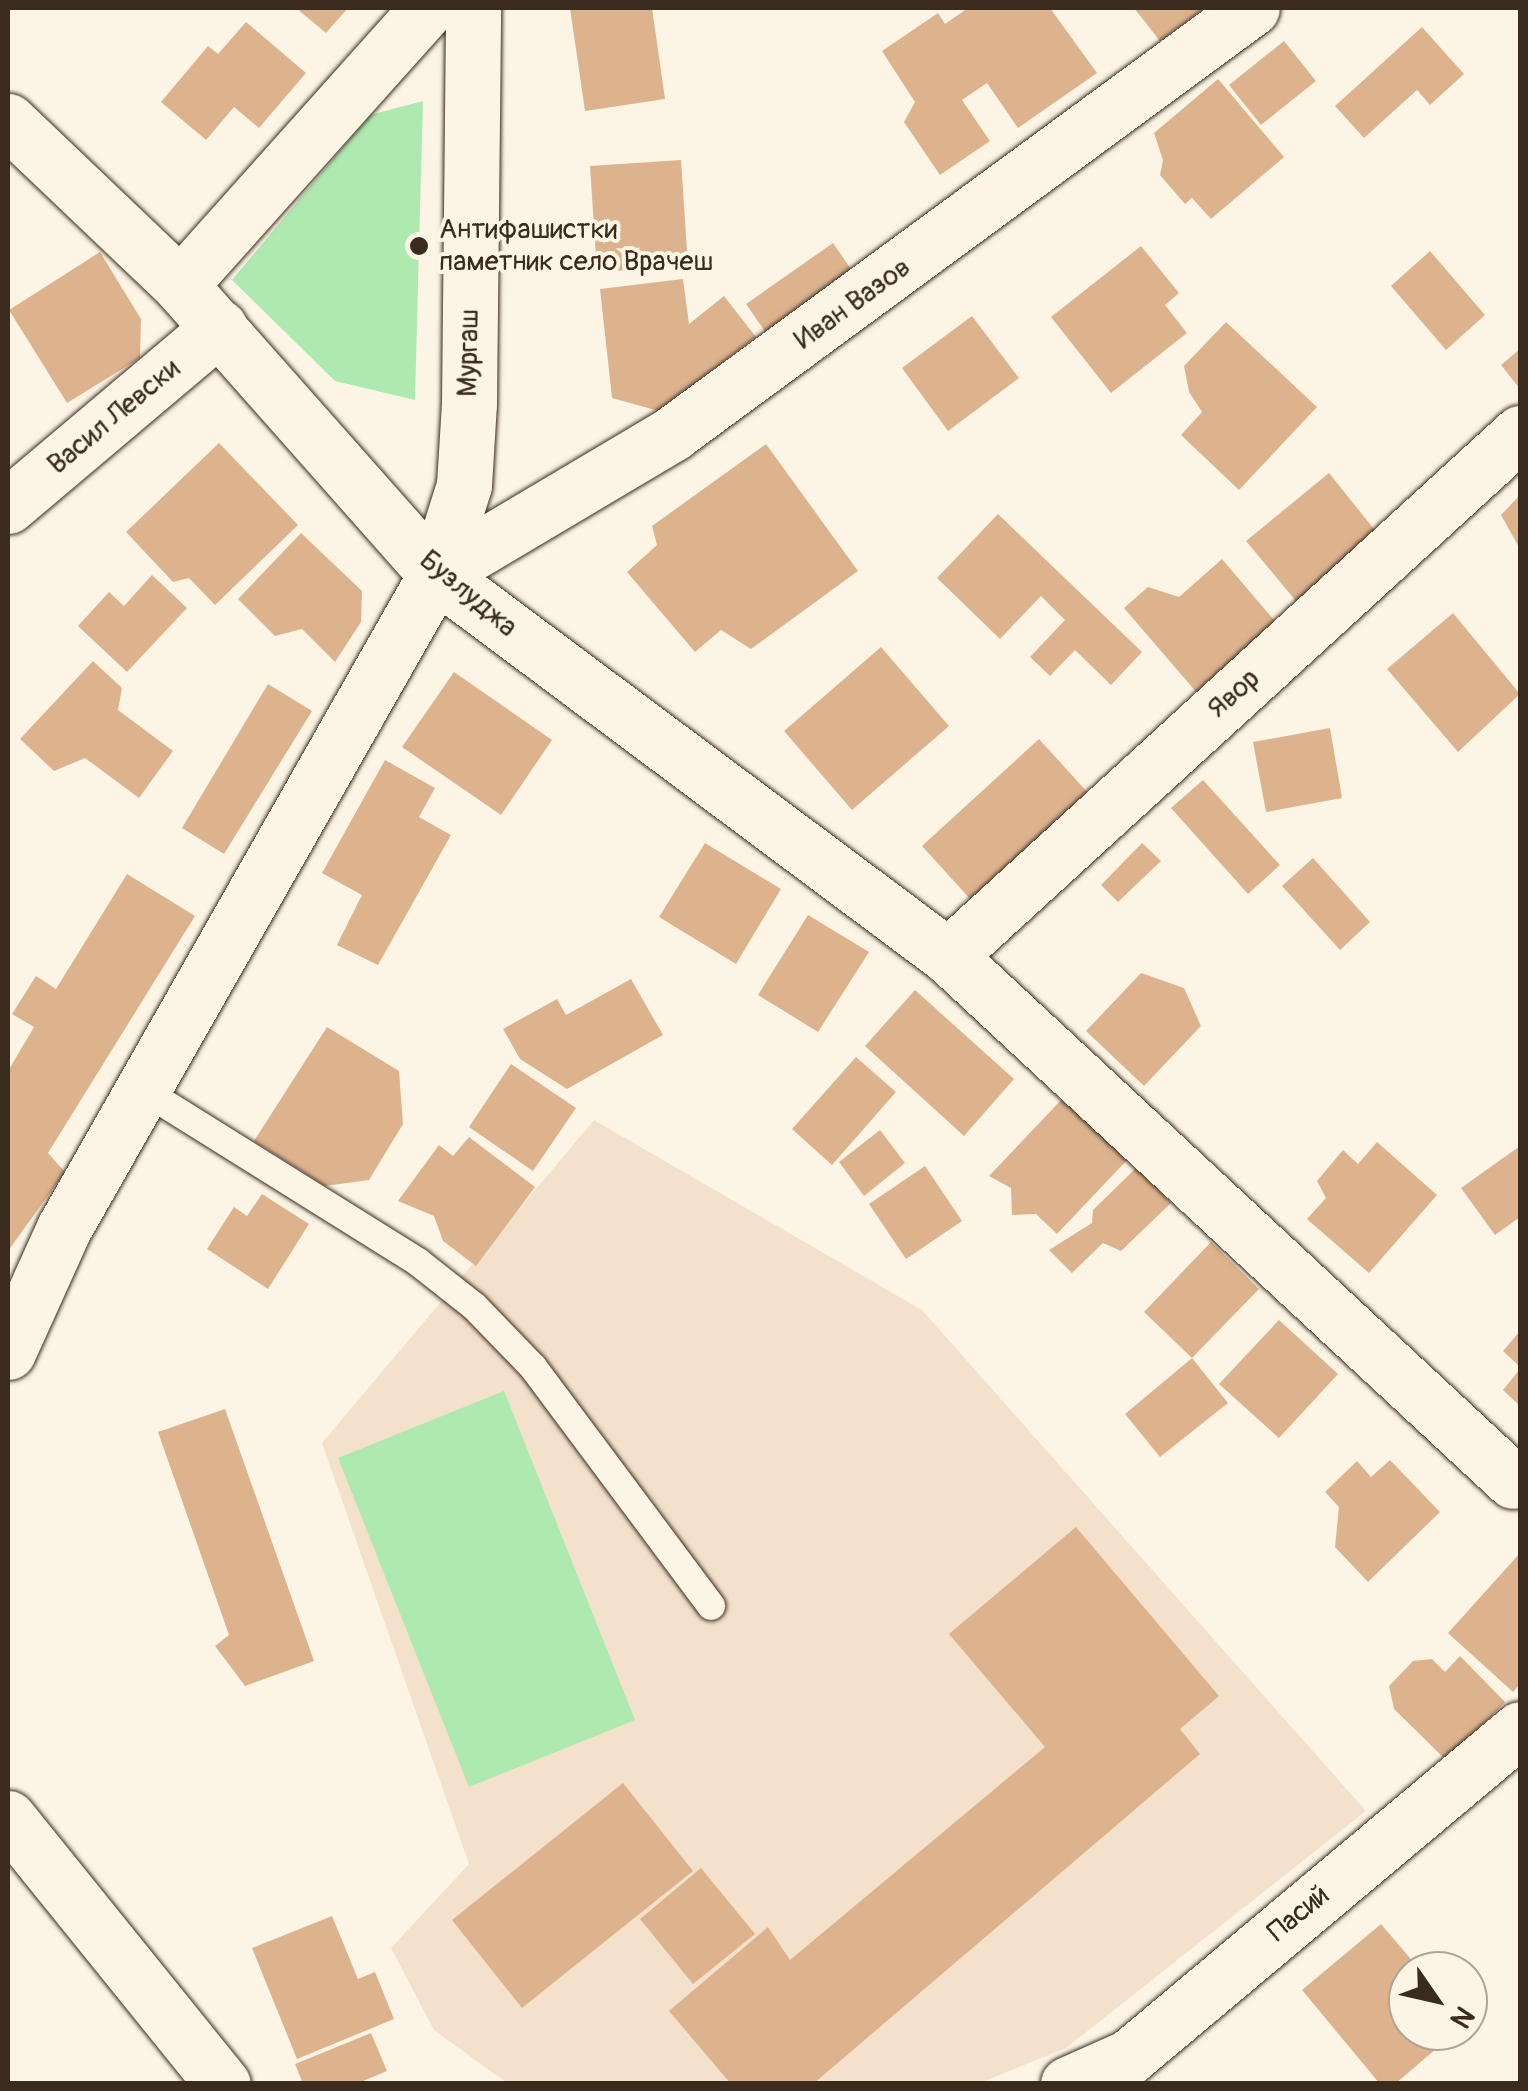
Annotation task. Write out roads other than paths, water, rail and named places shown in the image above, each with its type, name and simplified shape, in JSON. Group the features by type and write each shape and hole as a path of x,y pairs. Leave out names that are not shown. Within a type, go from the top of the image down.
{"street":[{"path":"180,285 428,8"},
{"name":"Мургаш","path":"8,1388 14,1339 64,1228 436,574 464,486 472,8"},
{"name":"Иван Вазов","path":"436,574 673,433 1252,8"},
{"name":"Бузлуджа","path":"8,121 180,285 436,574 948,956 1518,1481"},
{"name":"Васил Левски","path":"8,506 220,328"},
{"name":"Явор","path":"948,956 1520,433"},
{"name":"Пасий","path":"1068,2084 1136,2070 1520,1729"},
{"path":"8,1818 223,2084"}],"lane":[{"path":"143,1090 418,1262 474,1306 532,1366 712,1606"}],"place":[{"name":"Антифашистки паметник село Врачеш","path":"419,246"}]}
